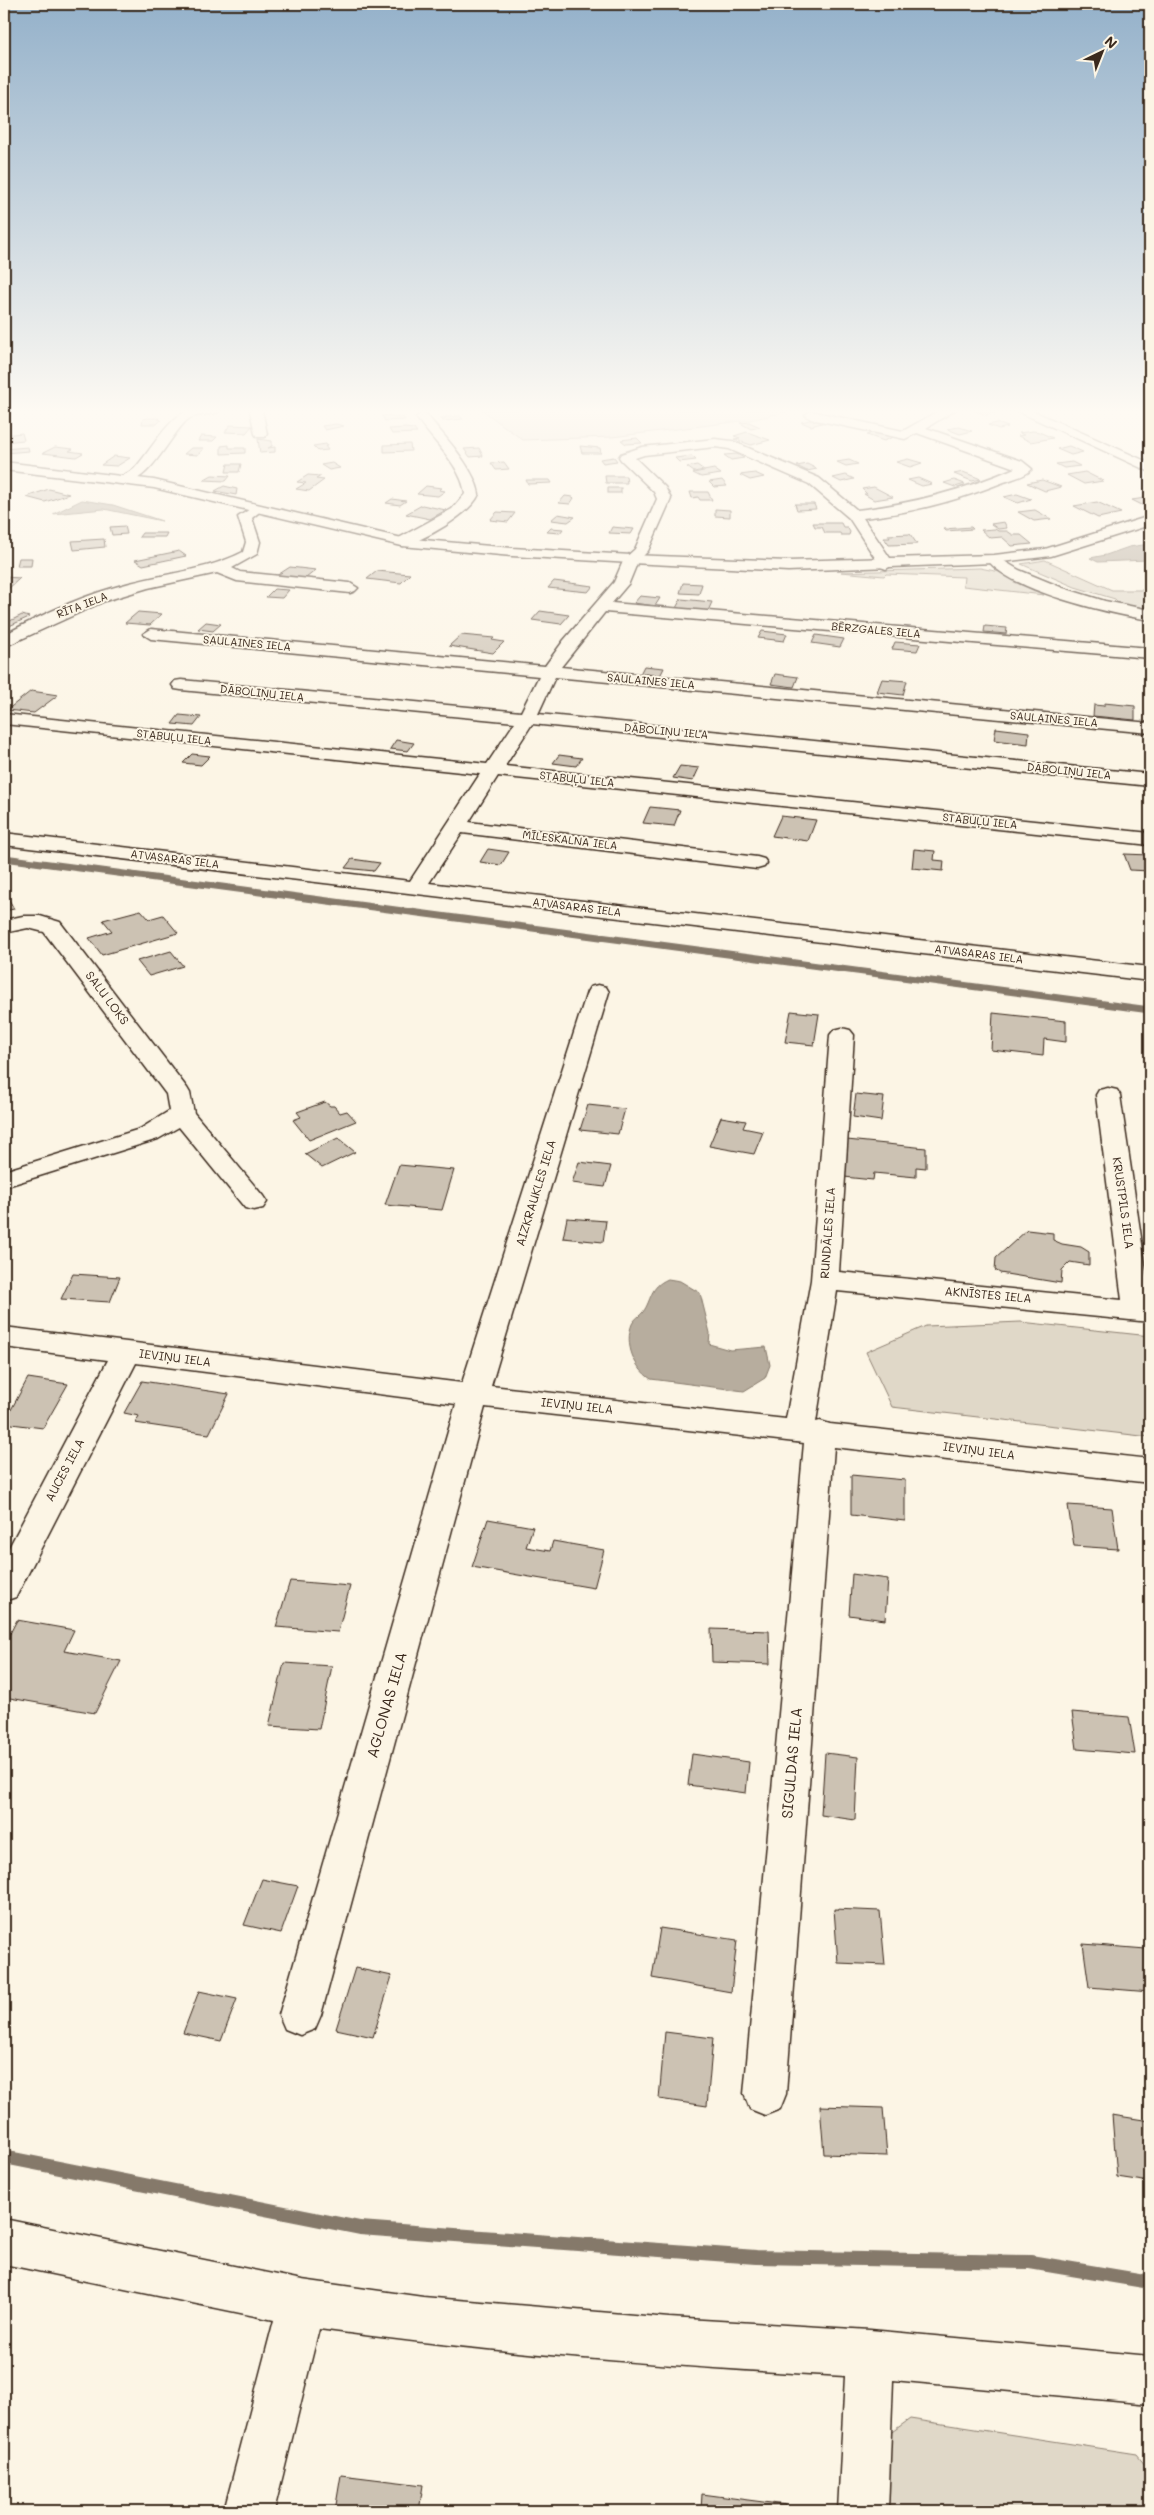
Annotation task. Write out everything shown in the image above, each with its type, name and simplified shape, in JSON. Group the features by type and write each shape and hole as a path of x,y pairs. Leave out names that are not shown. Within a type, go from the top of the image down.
{"street":[{"name":"RĪTA IELA","path":"4,642 28,628 100,598 132,587 234,564 250,554 253,542 249,527"},
{"path":"337,527 402,542 512,552 788,566 994,560 1046,553 1128,527"},
{"path":"402,542 430,527"},
{"path":"416,887 526,719 550,671 621,583 631,559 641,551 651,527"},
{"path":"862,527 886,564"},
{"path":"994,560 1029,580 1086,602 1150,615"},
{"path":"218,568 237,576 350,588"},
{"name":"BĒRZGALES IELA","path":"603,607 1150,652"},
{"name":"SAULAINES IELA","path":"151,634 1150,728"},
{"name":"DĀBOLIŅU IELA","path":"181,685 526,719 791,742 1150,780"},
{"name":"STABUĻU IELA","path":"4,719 1150,839"},
{"name":"MĪLESKALNA IELA","path":"456,826 757,863"},
{"name":"ATVASARAS IELA","path":"4,839 1150,974"},
{"name":"SALU LOKS","path":"4,927 23,922 41,921 52,927 178,1093 182,1114 254,1202"},
{"name":"AIZKRAUKLES IELA","path":"473,1395 598,992"},
{"name":"RUNDĀLES IELA","path":"809,1431 825,1280 842,1035"},
{"name":"KRUSTPILS IELA","path":"1108,1095 1144,1311"},
{"path":"4,1179 149,1134 182,1114"},
{"name":"AKNĪSTES IELA","path":"825,1280 1144,1311"},
{"name":"IEVIŅU IELA","path":"4,1337 473,1395 809,1431 1150,1471"},
{"name":"AUCES IELA","path":"4,1588 127,1352"},
{"name":"AGLONAS IELA","path":"300,2015 473,1395"},
{"name":"SIGULDAS IELA","path":"765,2094 809,1431"},
{"path":"4,2241 302,2303 423,2320 669,2342 870,2354 1150,2380"},
{"path":"249,2511 302,2303"},
{"path":"864,2511 870,2354"}],"shaded area":[{"path":"1150,544 1150,560 1098,562 1090,558 1129,547"},
{"path":"1045,560 1112,590 1150,590 1150,609 1120,604 1115,599 1075,587 1021,564"},
{"path":"980,568 1000,572 1015,579 1012,581 1044,595 963,586 964,577 886,574 884,576 841,572"},
{"path":"668,1279 680,1281 700,1293 710,1333 709,1344 730,1350 766,1347 770,1365 765,1378 744,1391 651,1379 640,1369 635,1362 630,1347 629,1339 633,1322 643,1312 657,1286"},
{"path":"1021,1322 1150,1336 1150,1437 892,1407 866,1352 926,1326"},
{"path":"910,2419 1137,2454 1150,2470 1150,2511 887,2511 889,2434"}],"building":[{"path":"110,527 125,527 127,534 112,535"},
{"path":"612,527 634,529 631,534 609,533"},
{"path":"822,527 847,527 850,532 849,535 825,533"},
{"path":"971,527 973,529 946,531 944,529"},
{"path":"551,528 563,529 560,533 547,532"},
{"path":"995,529 1007,531 1013,535 1021,535 1032,544 1012,546 1002,537 990,538 981,530"},
{"path":"142,533 167,533 165,537 139,537"},
{"path":"910,534 917,544 889,545 884,538 890,538 888,535"},
{"path":"104,539 105,547 74,550 72,541"},
{"path":"179,551 186,556 143,565 135,560"},
{"path":"19,558 32,558 31,566 17,566"},
{"path":"290,567 316,570 301,582 273,578"},
{"path":"377,571 410,574 401,583 367,579"},
{"path":"4,577 20,578 7,590 4,589"},
{"path":"554,581 593,586 588,592 548,588"},
{"path":"683,583 702,584 699,594 680,593"},
{"path":"274,589 289,590 282,598 266,597"},
{"path":"640,596 660,598 655,606 634,603"},
{"path":"681,599 712,602 708,611 676,608"},
{"path":"540,611 569,615 561,624 532,620"},
{"path":"138,612 162,614 150,625 125,623"},
{"path":"22,615 29,617 4,627 4,624"},
{"path":"206,622 221,624 213,631 198,629"},
{"path":"985,626 1007,628 1006,634 984,632"},
{"path":"762,631 787,634 784,641 758,638"},
{"path":"461,635 494,638 492,640 504,642 493,653 449,646"},
{"path":"816,635 844,639 840,647 812,643"},
{"path":"895,642 920,644 917,651 892,649"},
{"path":"644,666 664,668 660,676 640,674"},
{"path":"775,674 798,677 794,687 771,684"},
{"path":"882,679 907,681 903,695 877,692"},
{"path":"31,691 58,695 34,713 7,710"},
{"path":"1104,703 1135,706 1135,720 1093,716 1094,705 1104,706"},
{"path":"179,715 201,717 194,726 172,724"},
{"path":"996,728 1029,732 1028,744 994,740"},
{"path":"396,740 414,743 408,751 390,749"},
{"path":"192,754 210,756 201,765 183,763"},
{"path":"559,755 582,758 576,766 553,763"},
{"path":"680,766 699,768 693,781 673,778"},
{"path":"650,807 680,810 674,826 643,823"},
{"path":"781,816 816,820 808,841 772,836"},
{"path":"488,849 509,852 501,865 480,862"},
{"path":"914,849 935,851 934,860 944,861 943,871 912,868"},
{"path":"1124,854 1150,855 1150,871 1130,870"},
{"path":"352,859 380,863 374,871 345,868"},
{"path":"7,896 14,909 4,911 4,897"},
{"path":"141,910 149,919 163,915 178,933 102,955 89,938 112,931 103,920"},
{"path":"171,951 183,966 149,976 137,961"},
{"path":"791,1011 819,1014 814,1045 785,1042"},
{"path":"993,1013 1066,1021 1066,1042 1044,1039 1043,1056 991,1050"},
{"path":"856,1094 884,1097 881,1121 853,1117"},
{"path":"325,1102 330,1106 334,1106 340,1113 347,1111 356,1121 309,1140 293,1120 301,1117 297,1112"},
{"path":"588,1105 625,1109 618,1134 580,1130"},
{"path":"721,1117 746,1121 743,1128 763,1132 754,1154 709,1146"},
{"path":"338,1138 355,1152 322,1168 305,1154"},
{"path":"847,1140 926,1148 926,1168 916,1167 916,1177 874,1173 873,1180 844,1177"},
{"path":"579,1162 611,1166 605,1187 572,1183"},
{"path":"399,1165 454,1170 442,1210 385,1205"},
{"path":"567,1218 606,1221 603,1242 563,1238"},
{"path":"1027,1230 1053,1233 1053,1240 1062,1244 1081,1247 1089,1252 1089,1265 1070,1262 1062,1270 1061,1283 1000,1273 995,1270 996,1258"},
{"path":"73,1274 120,1277 110,1302 61,1299"},
{"path":"28,1378 68,1384 43,1428 4,1423"},
{"path":"142,1381 229,1394 209,1434 135,1423 139,1416 124,1413"},
{"path":"851,1475 905,1480 905,1521 851,1515"},
{"path":"1068,1505 1112,1508 1118,1549 1074,1546"},
{"path":"488,1519 533,1527 526,1547 550,1551 553,1541 604,1550 594,1588 472,1567"},
{"path":"852,1574 888,1579 885,1620 849,1615"},
{"path":"290,1581 350,1586 338,1632 276,1627"},
{"path":"17,1620 74,1630 64,1651 121,1661 95,1713 4,1697 4,1645"},
{"path":"711,1629 769,1631 770,1664 712,1662"},
{"path":"284,1663 332,1666 319,1729 269,1726"},
{"path":"1072,1712 1129,1717 1135,1754 1077,1749"},
{"path":"825,1753 858,1757 855,1820 821,1815"},
{"path":"692,1754 749,1762 746,1793 688,1785"},
{"path":"262,1879 298,1886 281,1933 244,1925"},
{"path":"834,1909 880,1911 885,1965 838,1963"},
{"path":"660,1928 737,1940 731,1992 652,1978"},
{"path":"1083,1944 1146,1949 1150,1992 1089,1987"},
{"path":"355,1968 392,1976 373,2037 336,2029"},
{"path":"199,1991 237,1999 221,2041 183,2033"},
{"path":"665,2032 713,2038 707,2106 659,2099"},
{"path":"820,2106 883,2108 887,2156 824,2154"},
{"path":"1112,2115 1150,2121 1150,2182 1117,2177"},
{"path":"341,2475 423,2485 419,2511 335,2511"},
{"path":"702,2494 786,2505 785,2511 701,2511"}],"waterway":[{"path":"4,858 1150,1010"},
{"path":"4,2157 360,2228 756,2257 1030,2262 1150,2282"}]}
